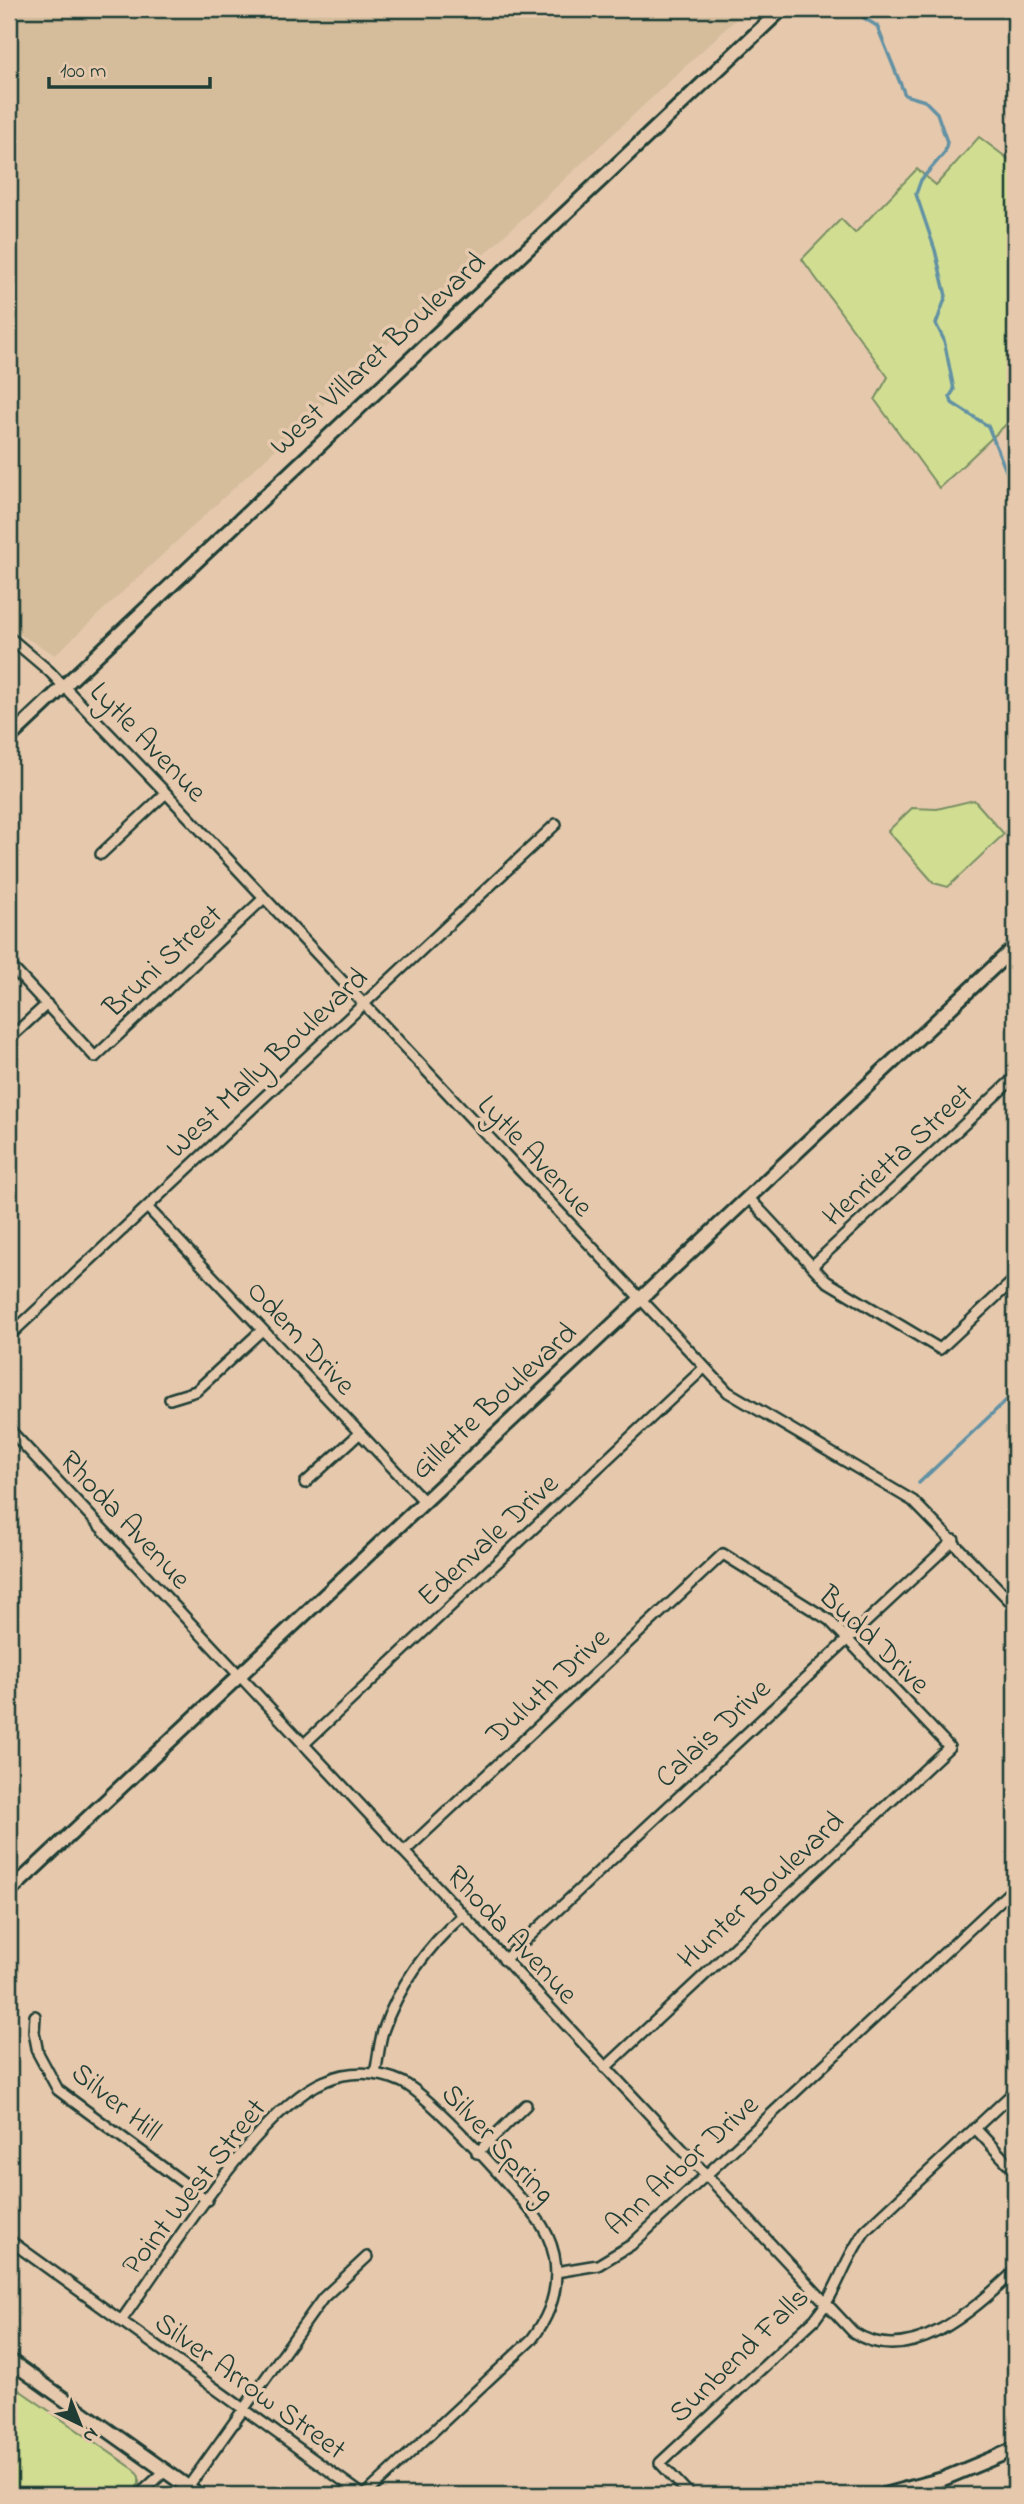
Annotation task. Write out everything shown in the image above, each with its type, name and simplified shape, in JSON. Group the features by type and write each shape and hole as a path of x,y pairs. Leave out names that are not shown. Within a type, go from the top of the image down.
{"main road":[{"name":"West Villaret Boulevard","path":"9,738 782,9"},
{"name":"Gillette Boulevard","path":"9,1892 423,1500 1015,947"},
{"path":"9,2360 199,2495"},
{"path":"884,2495 943,2479 1015,2449"}],"street":[{"name":"Lytle Avenue","path":"9,638 63,687 166,793 704,1368 738,1400 913,1502 954,1540 1015,1606"},
{"path":"101,854 166,793"},
{"name":"West Mally Boulevard","path":"9,1336 556,824"},
{"name":"Bruni Street","path":"47,1004 95,1057 263,899"},
{"path":"9,964 47,1004 9,1039"},
{"name":"Henrietta Street","path":"812,1266 1015,1077"},
{"path":"748,1197 812,1266 841,1291 940,1349 1015,1279"},
{"name":"Odem Drive","path":"147,1207 423,1500"},
{"path":"170,1399 196,1391 262,1330"},
{"name":"Edenvale Drive","path":"303,1745 704,1368"},
{"name":"Rhoda Avenue","path":"9,1429 826,2305 867,2342 893,2346 943,2328 974,2308 1015,2271"},
{"path":"305,1483 359,1434"},
{"name":"Calais Drive","path":"504,1960 954,1540"},
{"name":"Budd Drive","path":"723,1554 812,1606 848,1639 949,1747"},
{"name":"Duluth Drive","path":"404,1852 723,1554"},
{"name":"Hunter Boulevard","path":"605,2068 949,1747"},
{"name":"Ann Arbor Drive","path":"556,2272 589,2268 616,2257 1015,1887"},
{"path":"375,2074 383,2031 421,1959 435,1940 462,1916"},
{"name":"Silver Hill","path":"35,2016 34,2032 38,2053 58,2090 207,2200"},
{"name":"Silver Spring","path":"375,2074 399,2081 419,2092 536,2217 551,2244 556,2272"},
{"name":"Point West Street","path":"121,2320 256,2136 304,2092 341,2075 375,2074"},
{"name":"Sunbend Falls","path":"690,2495 660,2463 826,2305 835,2294 856,2244 866,2230 1015,2091"},
{"path":"477,2153 526,2105"},
{"path":"975,2129 1015,2171"},
{"name":"Silver Arrow Street","path":"9,2240 364,2495"},
{"path":"188,2487 323,2298 367,2258"},
{"path":"364,2495 532,2339 551,2303 556,2272"},
{"path":"139,2495 165,2471"}],"shaded area":[{"path":"9,9 747,9 55,655 9,628"}],"green space":[{"path":"979,137 1015,164 1015,416 939,488 875,400 888,377 802,259 841,219 855,233 917,169 936,185"},
{"path":"974,800 1004,834 948,887 934,883 888,831 912,808 937,809"},
{"path":"9,2383 135,2470 139,2484 130,2495 9,2495"}],"waterway":[{"path":"862,9 864,18 877,26 905,95 925,101 937,113 947,142 945,152 921,180 916,194 935,250 946,296 936,324 944,340 954,390 950,396 952,403 988,426 1015,493"},
{"path":"1015,630 1007,692 1015,753"},
{"path":"919,1483 1015,1392"}]}
